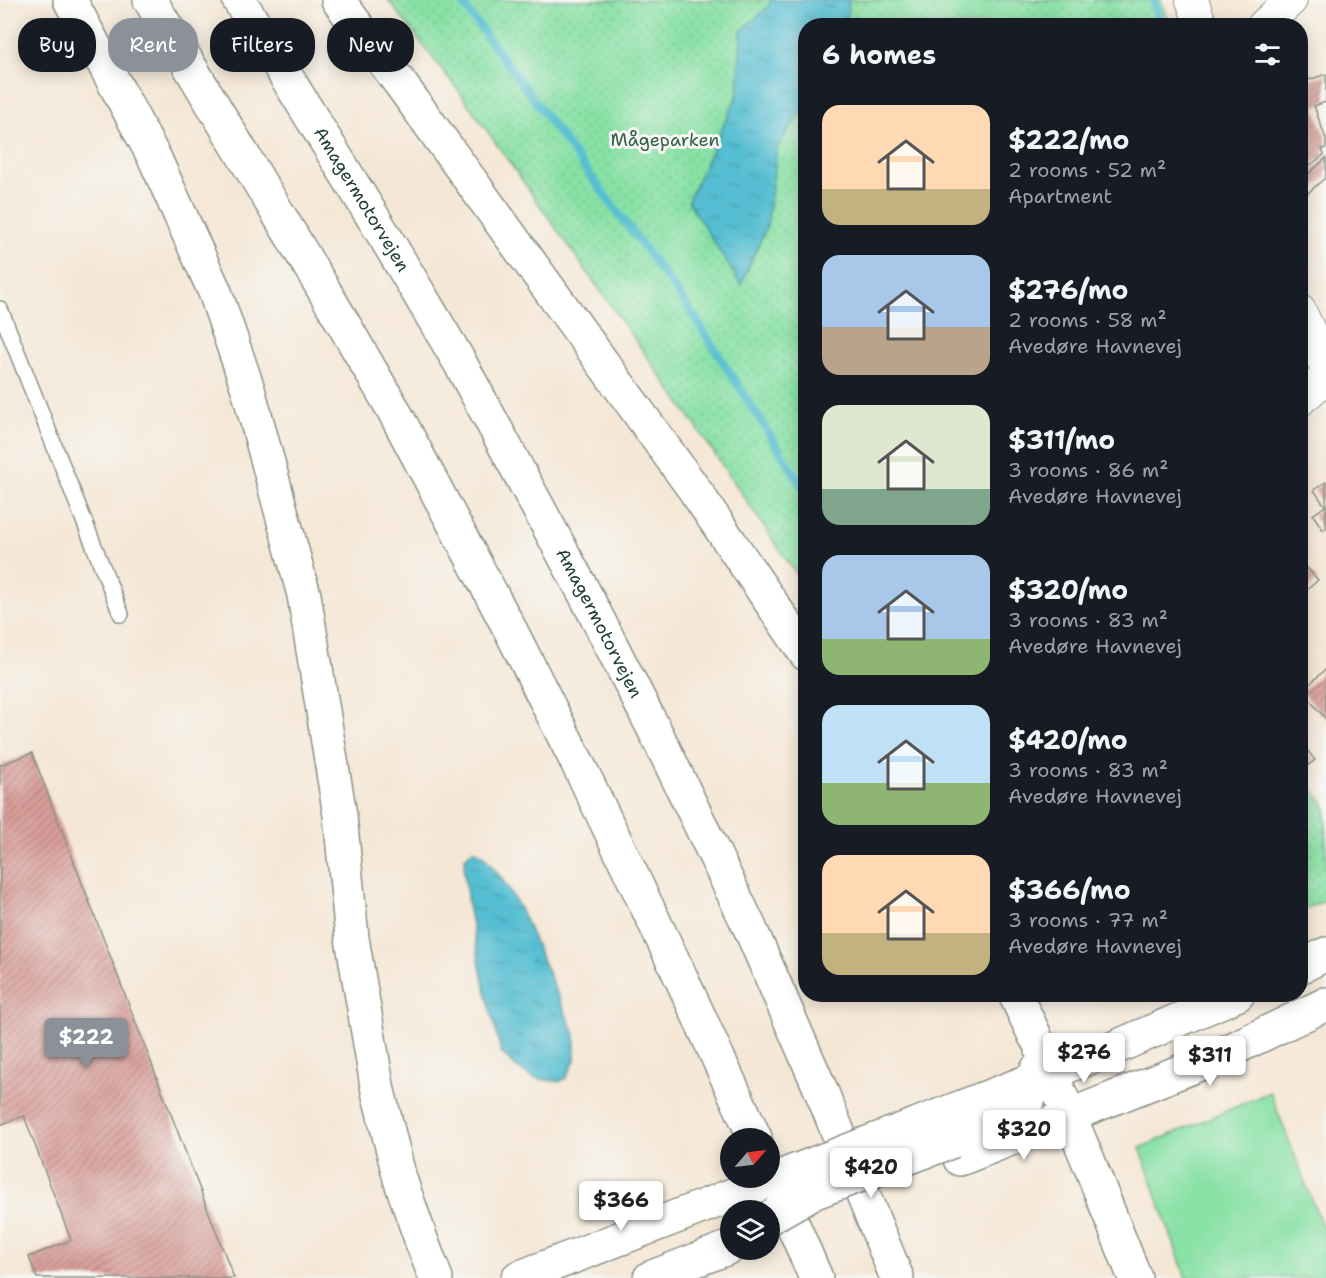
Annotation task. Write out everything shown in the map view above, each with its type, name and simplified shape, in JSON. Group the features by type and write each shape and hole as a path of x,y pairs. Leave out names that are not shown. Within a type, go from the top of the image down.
{"main road":[{"path":"70,0 155,159 215,292 248,389 304,594 340,815 352,938 378,1091 400,1179 436,1278"},
{"path":"150,0 387,399 513,635 598,804 750,1128"},
{"name":"Amagermotorvejen","path":"239,0 459,361 608,638 750,928 820,1088 897,1278"},
{"path":"338,0 694,489 798,642"},
{"path":"1308,963 1326,954"},
{"path":"1019,1002 1035,1035 1043,1075 1070,1116 1135,1278"},
{"path":"780,1227 951,1138 1043,1075 1107,1051 1220,1002"},
{"path":"780,1174 951,1138 1070,1116 1212,1059 1326,1004"},
{"path":"780,1211 812,1193 875,1171 951,1138"},
{"path":"650,1278 688,1236 752,1188"},
{"path":"747,1200 757,1188"},
{"path":"772,1188 816,1278"},
{"path":"572,1278 688,1236 720,1220"},
{"path":"688,1236 720,1244"},
{"path":"518,1278 688,1236 720,1239"}],"street":[{"path":"1192,0 1198,18"},
{"path":"1272,18 1291,0"},
{"path":"1308,329 1326,368"},
{"path":"1308,393 1326,377"}],"lane":[{"path":"0,309 121,614"}],"green space":[{"name":"Mågeparken","path":"388,0 1161,0 1167,18 798,18 798,577 689,416 461,94 414,33 414,18 402,18"},
{"path":"1308,783 1326,806 1326,900 1308,908"},
{"path":"1270,1092 1326,1236 1326,1278 1186,1278 1140,1148"}],"water":[{"path":"771,0 849,0 848,18 798,18 798,116 777,148 767,225 741,285 688,201 738,94 741,31 768,7"},
{"path":"473,850 482,854 502,879 520,908 575,1035 575,1060 566,1078 559,1082 533,1078 516,1067 501,1052 482,976 468,905 464,871 465,858"}],"building":[{"path":"1326,74 1326,102 1314,106 1326,139 1326,148 1322,149 1324,155 1310,165 1308,162 1308,80"},
{"path":"1326,158 1326,177 1308,193 1308,175"},
{"path":"1326,482 1326,528 1323,530 1313,515 1325,506 1314,490"},
{"path":"1308,569 1318,580 1308,589"},
{"path":"1326,669 1326,719 1308,698 1308,686"},
{"path":"1308,751 1315,760 1308,765"},
{"path":"32,753 234,1278 37,1278 29,1257 71,1240 24,1116 0,1125 0,765"}],"waterway":[{"path":"460,0 688,307 798,479"},
{"path":"1153,0 1159,18"}]}
